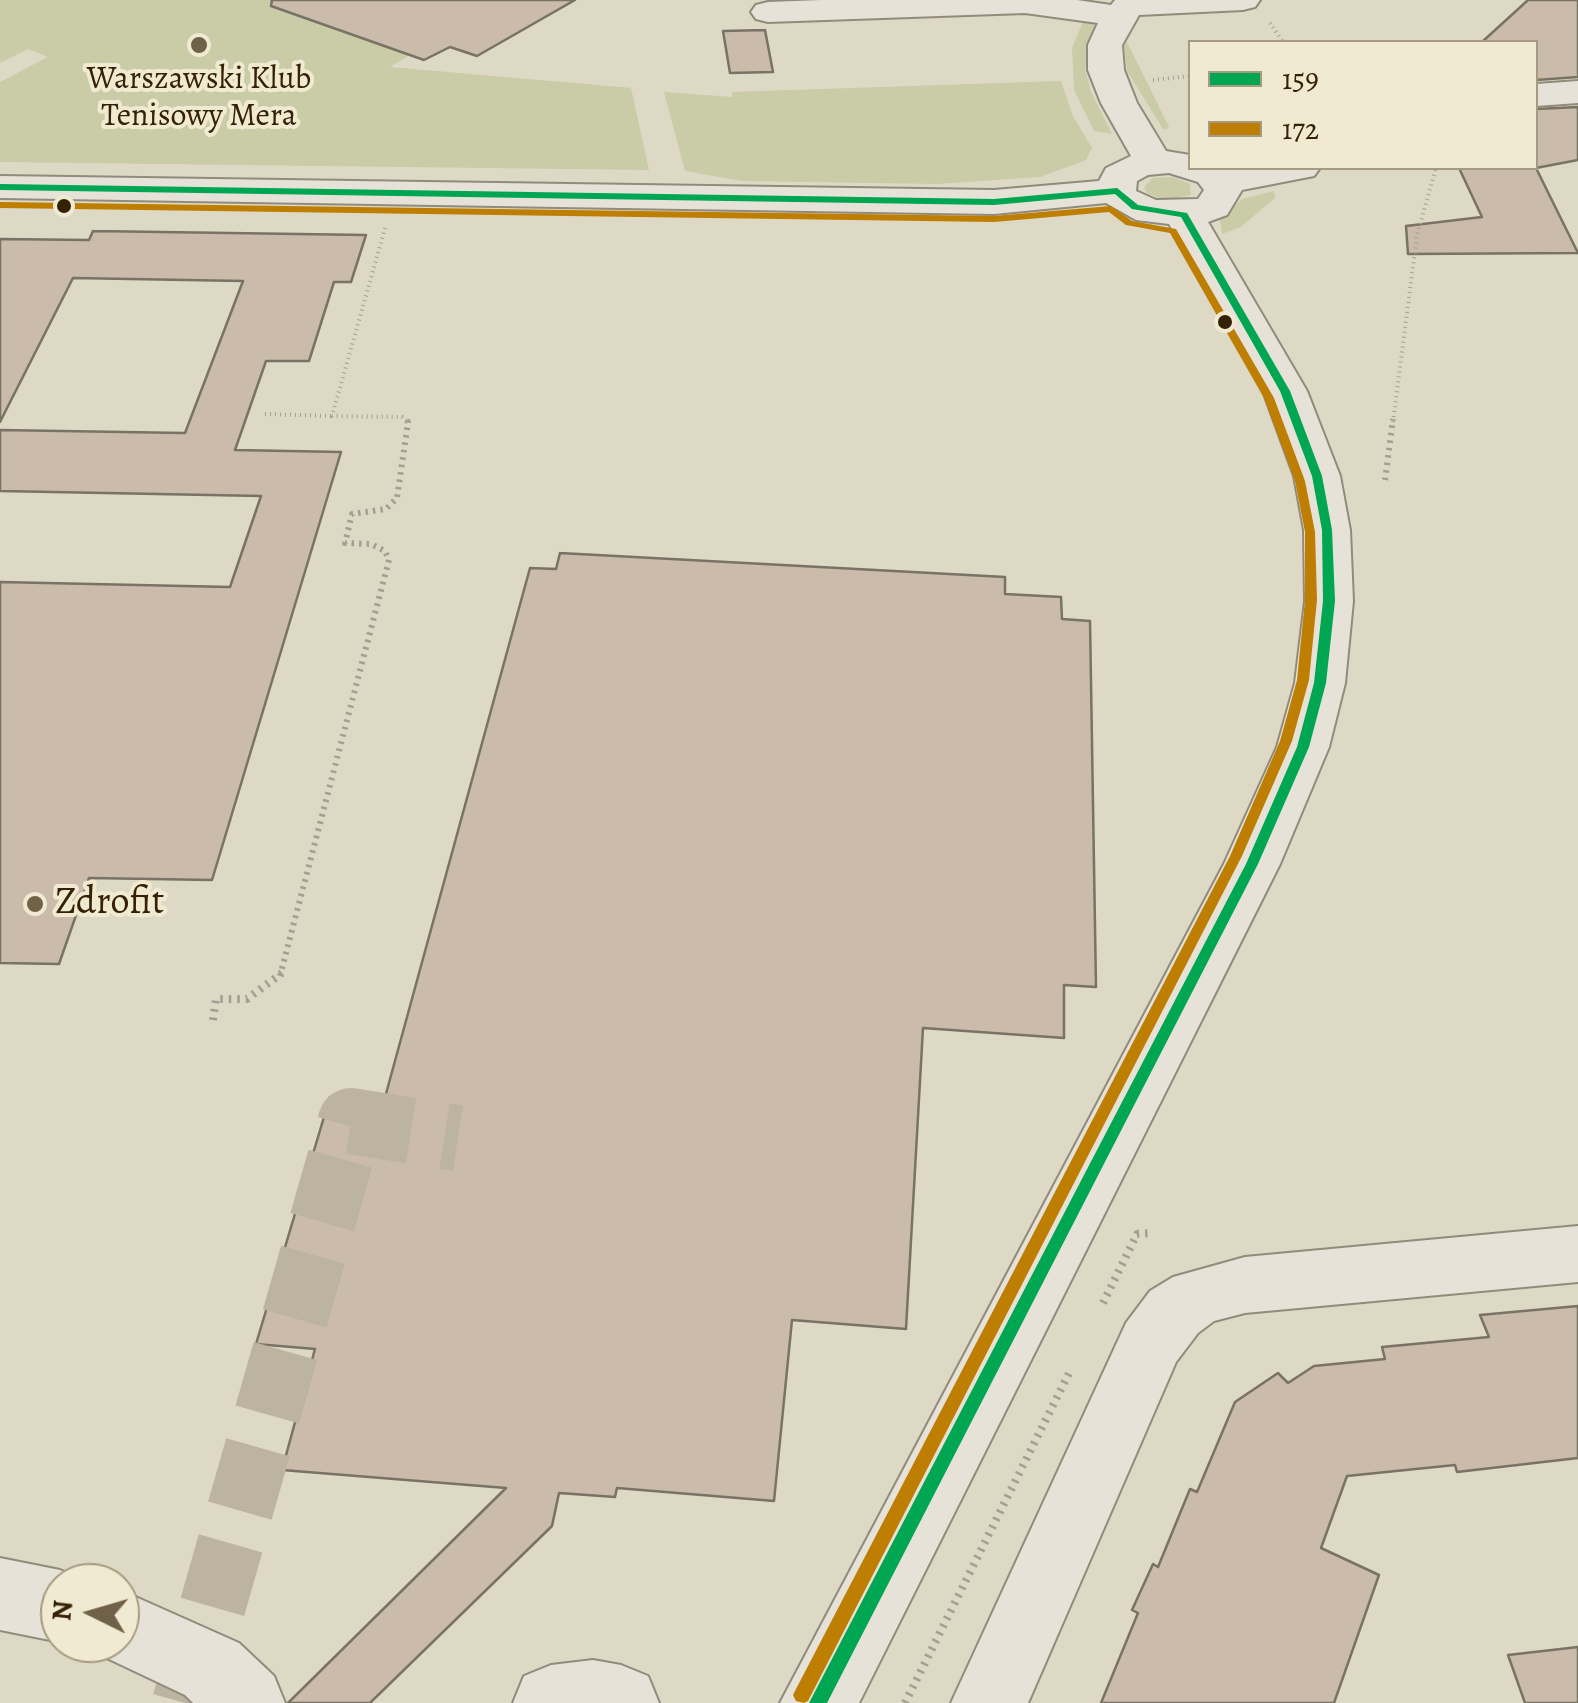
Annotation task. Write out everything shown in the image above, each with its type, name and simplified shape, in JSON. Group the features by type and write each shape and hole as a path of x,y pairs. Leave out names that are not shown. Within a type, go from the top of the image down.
{"street":[{"path":"768,12 815,5 1025,2 1070,10 1243,0"},
{"path":"818,1703 1252,864 1302,747 1320,684 1329,600 1327,530 1317,476 1285,391 1189,178 1119,103 1106,70 1106,45 1128,7"},
{"path":"1538,95 1578,92"},
{"path":"1189,178 1135,207 1117,192 1115,183 1127,169 1189,178 1279,170"},
{"path":"0,187 994,202 1117,192"},
{"path":"988,1703 1150,1344 1174,1312 1196,1297 1245,1284 1578,1254"},
{"path":"0,1594 40,1602"},
{"path":"140,1637 230,1686"},
{"path":"551,1703 593,1698 621,1703"}],"path":[{"path":"1152,80 1188,76"},
{"path":"1385,480 1417,236 1435,170"},
{"path":"332,416 388,220"},
{"path":"213,1020 216,999 247,999 282,974 389,560 384,551 371,544 345,542 352,514 366,515 386,509 397,498 408,422 402,416 265,414"},
{"path":"1098,1314 1137,1234 1152,1233"},
{"path":"905,1703 1072,1367"}],"green space":[{"path":"0,0 293,0 278,9 410,55 390,67 631,88 649,170 0,162 0,82 48,57 28,49 0,63"},
{"path":"1085,17 1095,23 1085,69 1091,92 1112,134 1094,131 1074,90 1072,48"},
{"path":"1127,42 1167,129 1163,129 1127,71"},
{"path":"1061,81 1073,116 1092,148 1086,160 1040,177 937,184 742,181 685,171 664,92 732,97 732,92"},
{"path":"1173,177 1190,184 1191,195 1164,200 1147,193 1144,187 1153,178"},
{"path":"1274,191 1275,198 1241,227 1222,234 1220,220 1242,199"}],"building":[{"path":"272,0 575,0 477,56 450,47 424,60 271,6"},
{"path":"1528,0 1578,0 1578,77 1538,80 1538,40 1484,40"},
{"path":"765,30 773,72 730,73 723,31"},
{"path":"1578,107 1578,160 1538,168 1538,109"},
{"path":"1460,170 1537,170 1578,253 1408,254 1406,226 1482,217"},
{"path":"93,231 366,235 351,282 334,282 309,361 266,361 235,450 341,452 212,880 89,878 59,964 0,963 0,582 230,587 261,496 0,491 0,430 185,433 243,281 73,278 0,422 0,239 89,240"},
{"path":"560,553 1005,577 1005,594 1061,597 1062,619 1090,621 1096,987 1064,985 1064,1038 923,1028 906,1329 792,1320 774,1501 617,1488 615,1497 559,1493 552,1526 370,1703 288,1703 506,1488 282,1470 315,1349 256,1344 330,1097 384,1101 530,568 556,569"},
{"path":"1578,1306 1578,1458 1457,1472 1455,1465 1347,1476 1321,1548 1379,1575 1334,1703 1101,1703 1138,1613 1132,1610 1153,1564 1158,1567 1190,1489 1197,1492 1235,1402 1278,1373 1288,1383 1314,1366 1385,1359 1382,1347 1489,1337 1480,1315"},
{"path":"1578,1647 1578,1703 1525,1703 1508,1655"}],"tunnel":[{"path":"185,1703 351,1121 458,1138"}],"transit line":[{"name":"159","path":"0,187 994,202 1117,191 1135,207 1184,215 1285,391 1317,476 1327,530 1329,601 1320,683 1303,747 1252,864 818,1703"},
{"name":"172","path":"0,205 994,219 1111,209 1129,223 1173,231 1269,398 1300,481 1310,532 1311,600 1303,680 1286,741 1236,856 802,1695"}],"place":[{"name":"Warszawski Klub Tenisowy Mera","path":"199,45"},
{"name":"Zdrofit","path":"35,904"}]}
